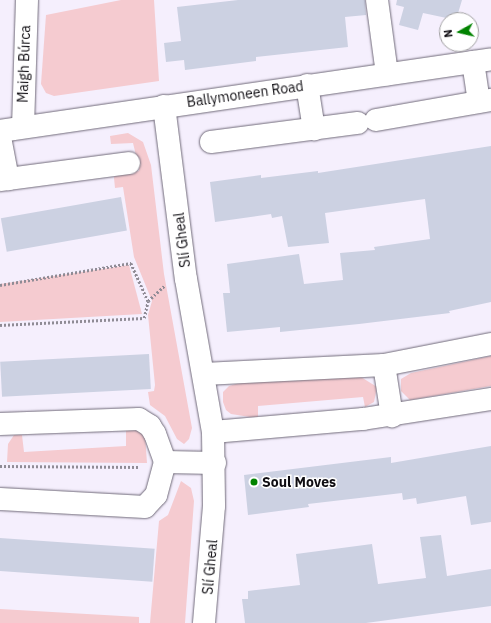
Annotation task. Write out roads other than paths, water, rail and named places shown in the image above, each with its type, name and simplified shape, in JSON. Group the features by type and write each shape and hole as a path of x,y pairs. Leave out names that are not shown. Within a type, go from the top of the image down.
{"street":[{"name":"Maigh Búrca","path":"23,127 26,0"},
{"path":"377,0 387,74"},
{"name":"Ballymoneen Road","path":"0,131 307,85 482,61"},
{"path":"212,142 314,129 485,101 482,61"},
{"path":"307,85 314,129"},
{"name":"Slí Gheal","path":"164,106 186,279 204,374 213,432 215,463 212,542 204,623"},
{"path":"0,137 4,180 129,163"},
{"path":"204,374 384,365 491,344"},
{"path":"384,365 392,416"},
{"path":"213,432 392,416 491,399"},
{"path":"0,424 139,419 150,426 155,434 164,465 154,499 145,506 0,499"},
{"path":"164,465 215,463"}],"place":[{"name":"Soul Moves","path":"254,482"}]}
